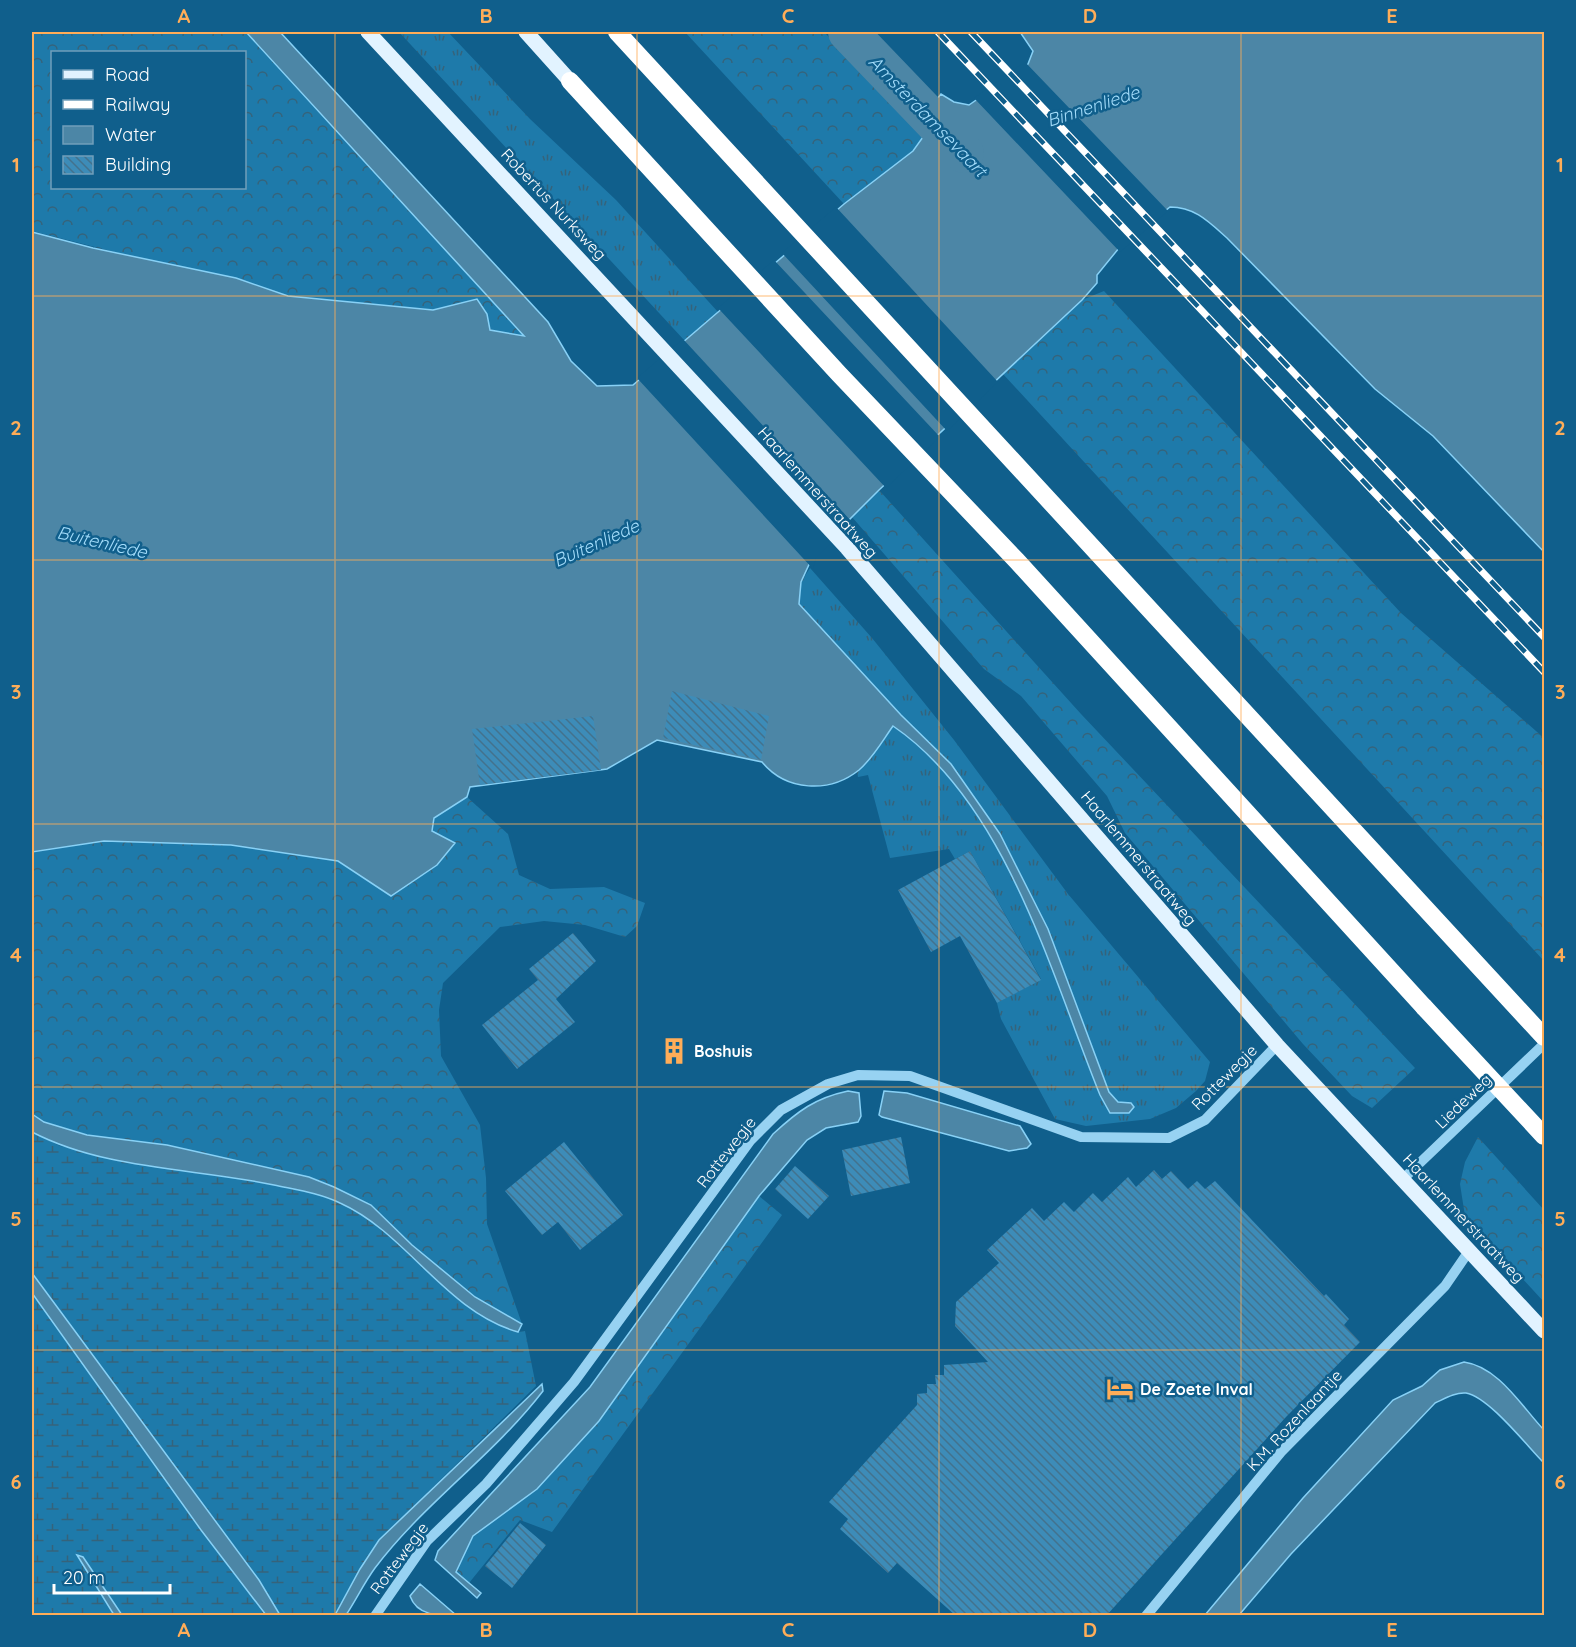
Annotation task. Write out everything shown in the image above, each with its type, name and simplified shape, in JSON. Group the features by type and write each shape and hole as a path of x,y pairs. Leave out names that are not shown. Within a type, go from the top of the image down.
{"highway":[{"path":"616,32 1545,1037"},
{"path":"570,81 839,374 1017,561 1424,1007 1545,1136"}],"main road":[{"name":"Robertus Nurksweg","path":"368,32 712,402"},
{"path":"526,32 570,81"},
{"name":"Haarlemmerstraatweg","path":"712,402 847,548 1277,1045 1545,1331"}],"street":[{"name":"Liedeweg","path":"1402,1179 1545,1044"},
{"name":"Rottewegje","path":"375,1616 427,1541 486,1484 574,1382 750,1141 781,1110 828,1084 858,1075 910,1076 1081,1137 1169,1138 1205,1119 1277,1045"},
{"name":"K.M. Rozenlaantje","path":"1146,1616 1281,1452 1445,1286 1469,1251"}],"green space":[{"path":"32,32 246,32 525,337 288,296 32,231"},
{"path":"399,32 448,32 530,119 616,200 718,312 685,341"},
{"path":"685,32 824,32 920,131 923,139 913,151 844,204"},
{"path":"1104,291 1401,613 1544,738 1544,961 1003,374 1082,300"},
{"path":"879,490 1081,714 1415,1068 1372,1108 1352,1096 1303,1044 1125,833 1107,796 1021,696 984,669 852,517"},
{"path":"810,568 872,638 954,740 1068,894 1210,1062 1205,1081 1176,1108 1150,1119 1086,1126 1055,1119 1001,1019 997,1003 1041,979 970,851 955,859 949,849 890,858 868,775 858,777 857,772 867,763 893,725 935,761 970,803 999,851 1025,903 1110,1113 1128,1102 1118,1102 1109,1092 1048,929 1000,834 951,764 901,715 799,604 801,582"},
{"path":"467,797 508,834 519,875 550,889 604,887 645,903 637,926 625,937 585,925 544,921 500,927 443,983 439,1010 441,1056 480,1125 486,1178 487,1224 522,1324 475,1297 412,1245 371,1205 309,1177 167,1145 87,1135 44,1122 32,1114 32,852 104,841 231,845 338,861 391,896 437,865 455,843 432,831 434,817"},
{"path":"32,1132 60,1146 138,1162 228,1175 317,1194 340,1203 368,1217 479,1315 518,1332 525,1331 536,1386 379,1540 335,1615 280,1615 259,1580 32,1273"},
{"path":"1478,1137 1544,1210 1544,1302 1465,1216 1460,1184 1465,1162"},
{"path":"759,1196 782,1215 552,1532 520,1520 469,1583 456,1572 473,1536 537,1489 599,1421"},
{"path":"32,1293 201,1530 266,1615 122,1615 83,1557 78,1556 114,1615 32,1615"}],"water":[{"path":"246,32 280,32 548,322 571,361 597,386 633,385 844,204 913,151 923,137 915,126 941,94 954,102 969,105 1028,64 1033,51 1020,32 1544,32 1544,552 1433,436 1375,389 1227,238 1208,221 1194,213 1170,207 1119,248 1097,275 1097,283 1082,300 879,490 813,556 801,582 799,604 901,715 951,764 1000,834 1048,929 1109,1092 1118,1102 1131,1103 1134,1107 1129,1113 1110,1113 1100,1095 1043,945 995,845 966,799 932,759 893,726 859,770 847,778 821,786 795,784 772,772 762,762 657,740 607,769 470,787 467,797 434,818 432,831 455,843 437,865 391,896 338,861 231,845 104,841 32,852 32,232 93,248 236,278 288,296 433,310 477,299 487,314 490,330 524,336"},
{"path":"848,1091 859,1093 861,1116 858,1122 826,1128 807,1140 759,1196 599,1421 537,1489 473,1536 456,1572 481,1593 477,1598 435,1560 438,1551 590,1387 773,1134 808,1106 826,1097"},
{"path":"884,1091 907,1093 1020,1126 1031,1144 1027,1148 1009,1151 882,1117 879,1115"},
{"path":"32,1114 44,1122 87,1135 167,1145 309,1177 334,1187 371,1205 412,1245 475,1297 522,1324 518,1332 492,1322 469,1307 447,1290 386,1233 364,1216 340,1203 308,1192 244,1179 150,1166 89,1154 32,1132"},
{"path":"32,1273 259,1580 280,1615 266,1615 201,1530 32,1293"},
{"path":"1464,1362 1477,1365 1499,1380 1544,1430 1544,1463 1486,1403 1466,1393 1446,1398 1435,1403 1291,1554 1239,1615 1205,1615 1303,1498 1393,1400 1422,1386 1440,1370"},
{"path":"542,1384 543,1391 503,1437 394,1544 371,1574 346,1615 335,1615 379,1540"},
{"path":"77,1555 83,1557 122,1615 114,1615"},
{"path":"420,1584 456,1615 436,1615 418,1608 410,1596"}],"pier":[{"path":"1025,62 1168,211 1120,252 974,98"},
{"path":"836,207 998,382 947,431 782,253"},
{"path":"774,260 940,437 886,488 718,308"},
{"path":"683,339 852,522 816,558 813,569 637,378"}],"building":[{"path":"672,691 769,716 761,760 663,738"},
{"path":"593,716 601,770 480,785 472,729"},
{"path":"970,851 1041,980 997,1003 960,936 931,952 898,890"},
{"path":"573,933 596,961 556,999 575,1022 517,1069 482,1025 538,980 529,969"},
{"path":"901,1137 910,1183 851,1196 842,1150"},
{"path":"564,1142 623,1215 580,1250 558,1222 542,1235 505,1191"},
{"path":"795,1166 829,1196 808,1219 775,1189"},
{"name":"De Zoete Inval","path":"1154,1170 1162,1179 1171,1171 1188,1189 1197,1181 1205,1189 1215,1181 1324,1296 1326,1294 1349,1319 1344,1325 1360,1342 1286,1417 1106,1616 956,1616 897,1563 888,1573 840,1529 848,1519 829,1502 917,1405 917,1394 927,1393 927,1384 936,1384 935,1375 944,1375 944,1365 988,1362 955,1326 956,1302 999,1263 987,1250 1032,1208 1044,1221 1064,1202 1074,1212 1093,1193 1102,1202 1128,1177 1136,1187"},
{"path":"520,1523 546,1545 512,1588 485,1566"}],"waterway":[{"name":"Amsterdamsevaart","path":"848,32 964,153"}],"railway":[{"path":"938,32 1544,672"},
{"path":"971,32 1544,637"}],"place":[{"name":"Boshuis","path":"674,1051"},
{"name":"De Zoete Inval","path":"1120,1389"}],"water label":[{"name":"Binnenliede","path":"1093,106"},
{"name":"Buitenliede","path":"102,542"},
{"name":"Buitenliede","path":"596,543"}]}
